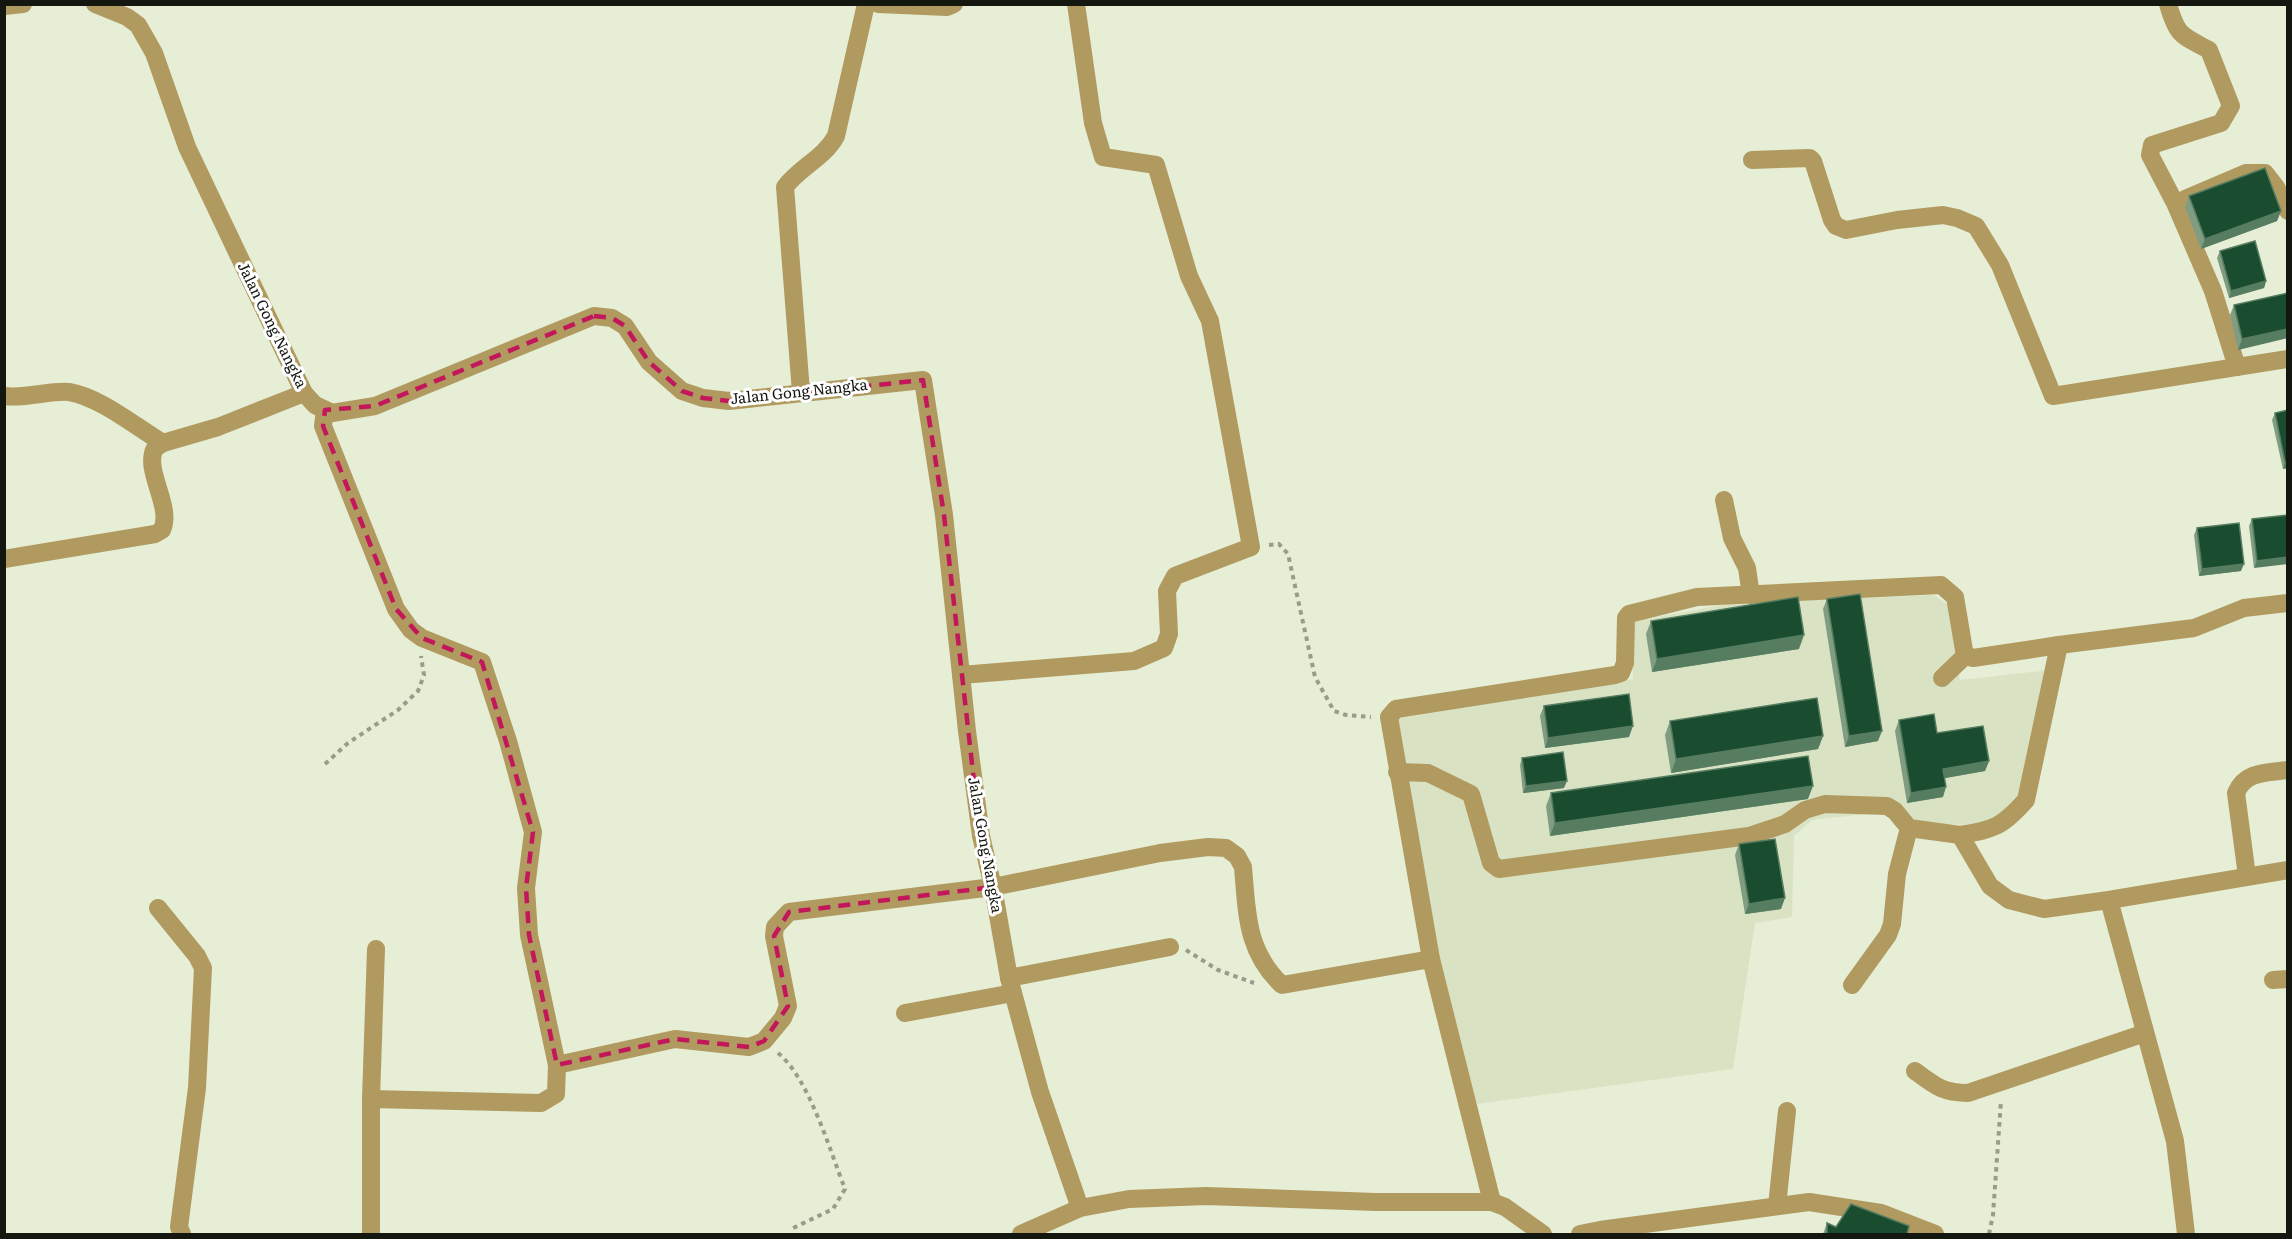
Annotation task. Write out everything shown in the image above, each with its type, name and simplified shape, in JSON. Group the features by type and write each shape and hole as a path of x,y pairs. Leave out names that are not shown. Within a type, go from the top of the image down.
{"street":[{"path":"4,6 23,4"},
{"name":"Jalan Gong Nangka","path":"95,4 131,11 154,53 187,147 304,393 315,405 325,410 332,413 375,406 594,316 612,318 625,326 649,362 682,391 703,398 729,401 923,380 944,515 981,836 1011,986 1040,1092 1080,1208"},
{"path":"801,392 785,188 795,175 831,146 836,136 866,4"},
{"path":"878,4 947,7 954,4"},
{"path":"961,675 1134,661 1164,648 1169,634 1167,591 1175,576 1251,547 1209,321 1189,276 1156,165 1103,158 1093,123 1076,4"},
{"path":"2168,4 2174,26 2181,35 2210,50 2230,106 2220,123 2152,146 2150,155 2175,203 2213,291 2237,367"},
{"path":"1752,160 1810,158 1813,161 1832,220 1836,226 1846,230 1898,220 1943,215 1976,226 2000,265 2054,396 2288,359"},
{"path":"2175,203 2246,173 2265,173 2276,188 2288,212"},
{"path":"4,396 18,398 68,392 93,400 163,443"},
{"path":"5,561 155,534 162,530 164,516 152,454 155,448 163,443 218,428 304,393"},
{"path":"325,410 323,426 396,609 411,630 422,638 482,662 508,741 533,832 526,888 529,935 557,1065 556,1094 541,1103 371,1099"},
{"path":"1724,500 1732,538 1747,568 1751,595"},
{"path":"1492,1202 1431,959 1389,717 1396,709 1616,675 1621,673 1625,663 1626,618 1629,614 1697,597 1941,585 1954,597 1965,656"},
{"path":"1965,656 1973,658 2194,628 2244,608 2288,603"},
{"path":"1397,772 1428,773 1471,794 1491,863 1499,869 1749,836 1785,824 1805,810 1825,804 1887,806 1895,811 1909,828 1960,835 1989,830 2010,818 2026,800 2060,645"},
{"path":"1942,678 1965,656"},
{"path":"2247,876 2236,793 2244,780 2255,774 2288,770"},
{"path":"1852,985 1888,935 1892,924 1898,874 1909,828"},
{"path":"1960,835 1990,886 2009,900 2044,909 2288,870"},
{"path":"557,1065 675,1039 749,1047 764,1041 783,1018 788,1006 774,936 776,927 789,912 993,887 1160,853 1209,847 1226,848 1237,856 1243,867 1253,944 1269,973 1282,985 1431,959"},
{"path":"2109,900 2175,1141 2186,1234"},
{"path":"158,908 202,962 203,968 197,1088 179,1227 182,1234"},
{"path":"905,1013 1170,947"},
{"path":"371,1234 371,1099 376,949"},
{"path":"1915,1071 1936,1087 1950,1093 1968,1093 2145,1033"},
{"path":"1777,1206 1787,1111"},
{"path":"1021,1234 1080,1208 1129,1199 1206,1196 1376,1202 1492,1202 1505,1207 1543,1234"},
{"path":"1581,1234 1809,1202 1868,1210 1935,1234"}],"path":[{"path":"1251,547 1279,544 1288,554 1315,677 1334,711 1346,715 1389,717"},
{"path":"325,764 348,743 398,710 418,691 423,683 424,675 421,657 411,630"},
{"path":"1170,947 1182,949 1218,970 1248,981 1282,985"},
{"path":"764,1041 787,1060 807,1093 845,1189 833,1209 789,1230"},
{"path":"1989,1234 1996,1180 2002,1097 2000,1082"}],"highlighted area":[{"path":"594,316 612,318 625,326 649,362 682,391 703,398 729,401 923,380 944,515 978,817 993,887 789,912 774,936 788,1006 764,1041 749,1047 675,1039 557,1065 529,935 526,888 533,832 482,662 422,638 396,609 323,426 325,410 375,406"}],"shaded area":[{"path":"1934,595 1948,605 1960,680 2050,670 2020,801 1997,825 1911,824 1895,811 1812,820 1794,836 1792,917 1755,923 1733,1069 1476,1104 1439,959 1393,717 1633,679 1630,622 1727,604"}],"building":[{"path":"2265,168 2281,211 2205,239 2189,196"},
{"path":"2255,241 2266,281 2231,291 2220,251"},
{"path":"2288,293 2288,329 2242,339 2234,305"},
{"path":"2288,410 2288,461 2285,462 2275,413"},
{"path":"2288,515 2288,557 2257,561 2252,519"},
{"path":"2239,523 2244,564 2202,569 2197,528"},
{"path":"1860,594 1882,731 1849,736 1827,599"},
{"path":"1798,597 1804,635 1657,659 1651,621"},
{"path":"1629,694 1633,726 1548,738 1544,706"},
{"path":"1817,698 1823,736 1676,759 1670,721"},
{"path":"1934,714 1937,733 1983,726 1989,761 1943,769 1946,787 1911,793 1899,720"},
{"path":"1563,752 1567,781 1526,786 1522,758"},
{"path":"1808,756 1813,786 1555,823 1551,793"},
{"path":"1775,839 1785,898 1749,904 1739,844"},
{"path":"1851,1204 1909,1226 1907,1234 1827,1234 1827,1223 1836,1227"}]}
